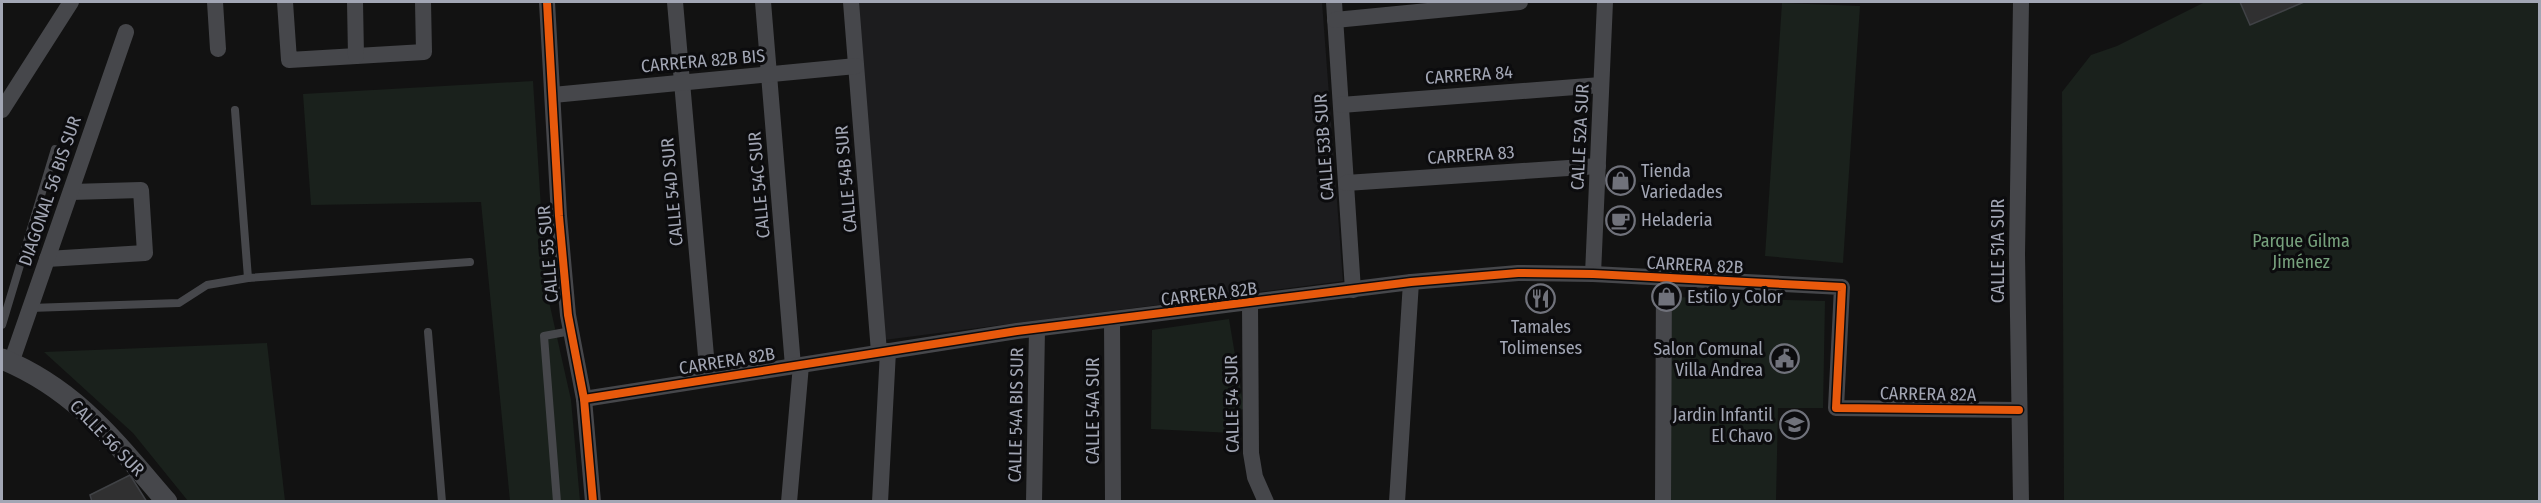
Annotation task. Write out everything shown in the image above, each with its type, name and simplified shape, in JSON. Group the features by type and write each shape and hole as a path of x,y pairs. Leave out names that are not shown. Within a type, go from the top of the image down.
{"street":[{"path":"2,110 71,2"},
{"path":"215,2 218,49"},
{"path":"285,2 290,60 424,52 423,2"},
{"path":"355,2 356,56"},
{"name":"CALLE 55 SUR","path":"547,2 559,216 571,331 584,399 593,501"},
{"name":"CALLE 54D SUR","path":"675,2 708,379"},
{"name":"CALLE 54C SUR","path":"763,2 797,365 789,501"},
{"name":"CALLE 54B SUR","path":"851,2 884,352 880,501"},
{"name":"CALLE 53B SUR","path":"1334,2 1353,290"},
{"path":"1335,20 1520,2"},
{"name":"CALLE 52A SUR","path":"1593,274 1605,2"},
{"name":"CALLE 51A SUR","path":"2021,2 2017,245 2021,501"},
{"name":"DIAGONAL 56 BIS SUR","path":"6,361 30,308 126,32"},
{"name":"CARRERA 82B BIS","path":"553,94 856,66"},
{"name":"CARRERA 84","path":"1341,105 1601,85"},
{"name":"CARRERA 83","path":"1346,183 1598,166"},
{"path":"47,259 145,253 141,190 71,192"},
{"name":"CARRERA 82B","path":"584,399 1037,329 1411,282 1518,273 1593,274 1842,287 1836,408"},
{"path":"1663,501 1664,279"},
{"path":"1397,501 1411,282"},
{"name":"CALLE 54 SUR","path":"1250,304 1251,453 1255,477 1266,501"},
{"name":"CALLE 54A SUR","path":"1112,320 1113,501"},
{"name":"CALLE 54A BIS SUR","path":"1034,501 1037,329"},
{"name":"CALLE 56 SUR","path":"6,361 45,380 84,410 166,501"},
{"name":"CARRERA 82A","path":"1836,408 2019,410"}],"lane":[{"path":"235,110 248,278"},
{"path":"2,325 55,149"},
{"path":"30,308 179,303 207,285 248,278 470,262"},
{"path":"557,501 544,336 571,331"},
{"path":"428,332 442,501"}],"shaded area":[{"path":"857,2 1322,2 1343,281 884,340"}],"green space":[{"name":"Parque Gilma Jiménez","path":"2205,2 2539,2 2539,501 2064,501 2062,92 2091,55 2117,46"},
{"path":"1782,3 1860,6 1843,263 1765,256"},
{"path":"533,81 546,288 571,400 580,501 510,501 481,202 311,205 303,94"},
{"path":"1672,297 1825,301 1823,408 1778,408 1776,501 1668,502"},
{"path":"1229,319 1244,409 1232,411 1232,433 1151,429 1152,330"},
{"path":"267,343 285,501 188,501 133,433 44,352"}],"building":[{"path":"2240,2 2304,2 2250,25"},
{"path":"130,475 147,502 92,502 90,495"}],"cycle path":[{"path":"547,2 559,216 568,315 584,399 593,502"},
{"path":"584,399 1017,331 1411,282 1518,273 1593,274 1842,287 1836,408 2019,410"}],"place":[{"name":"Tienda Variedades","path":"1620,181"},
{"name":"Heladeria","path":"1620,220"},
{"name":"Estilo y Color","path":"1666,297"},
{"name":"Tamales Tolimenses","path":"1541,298"},
{"name":"Salon Comunal Villa Andrea","path":"1784,359"},
{"name":"Jardin Infantil El Chavo","path":"1794,425"}]}
